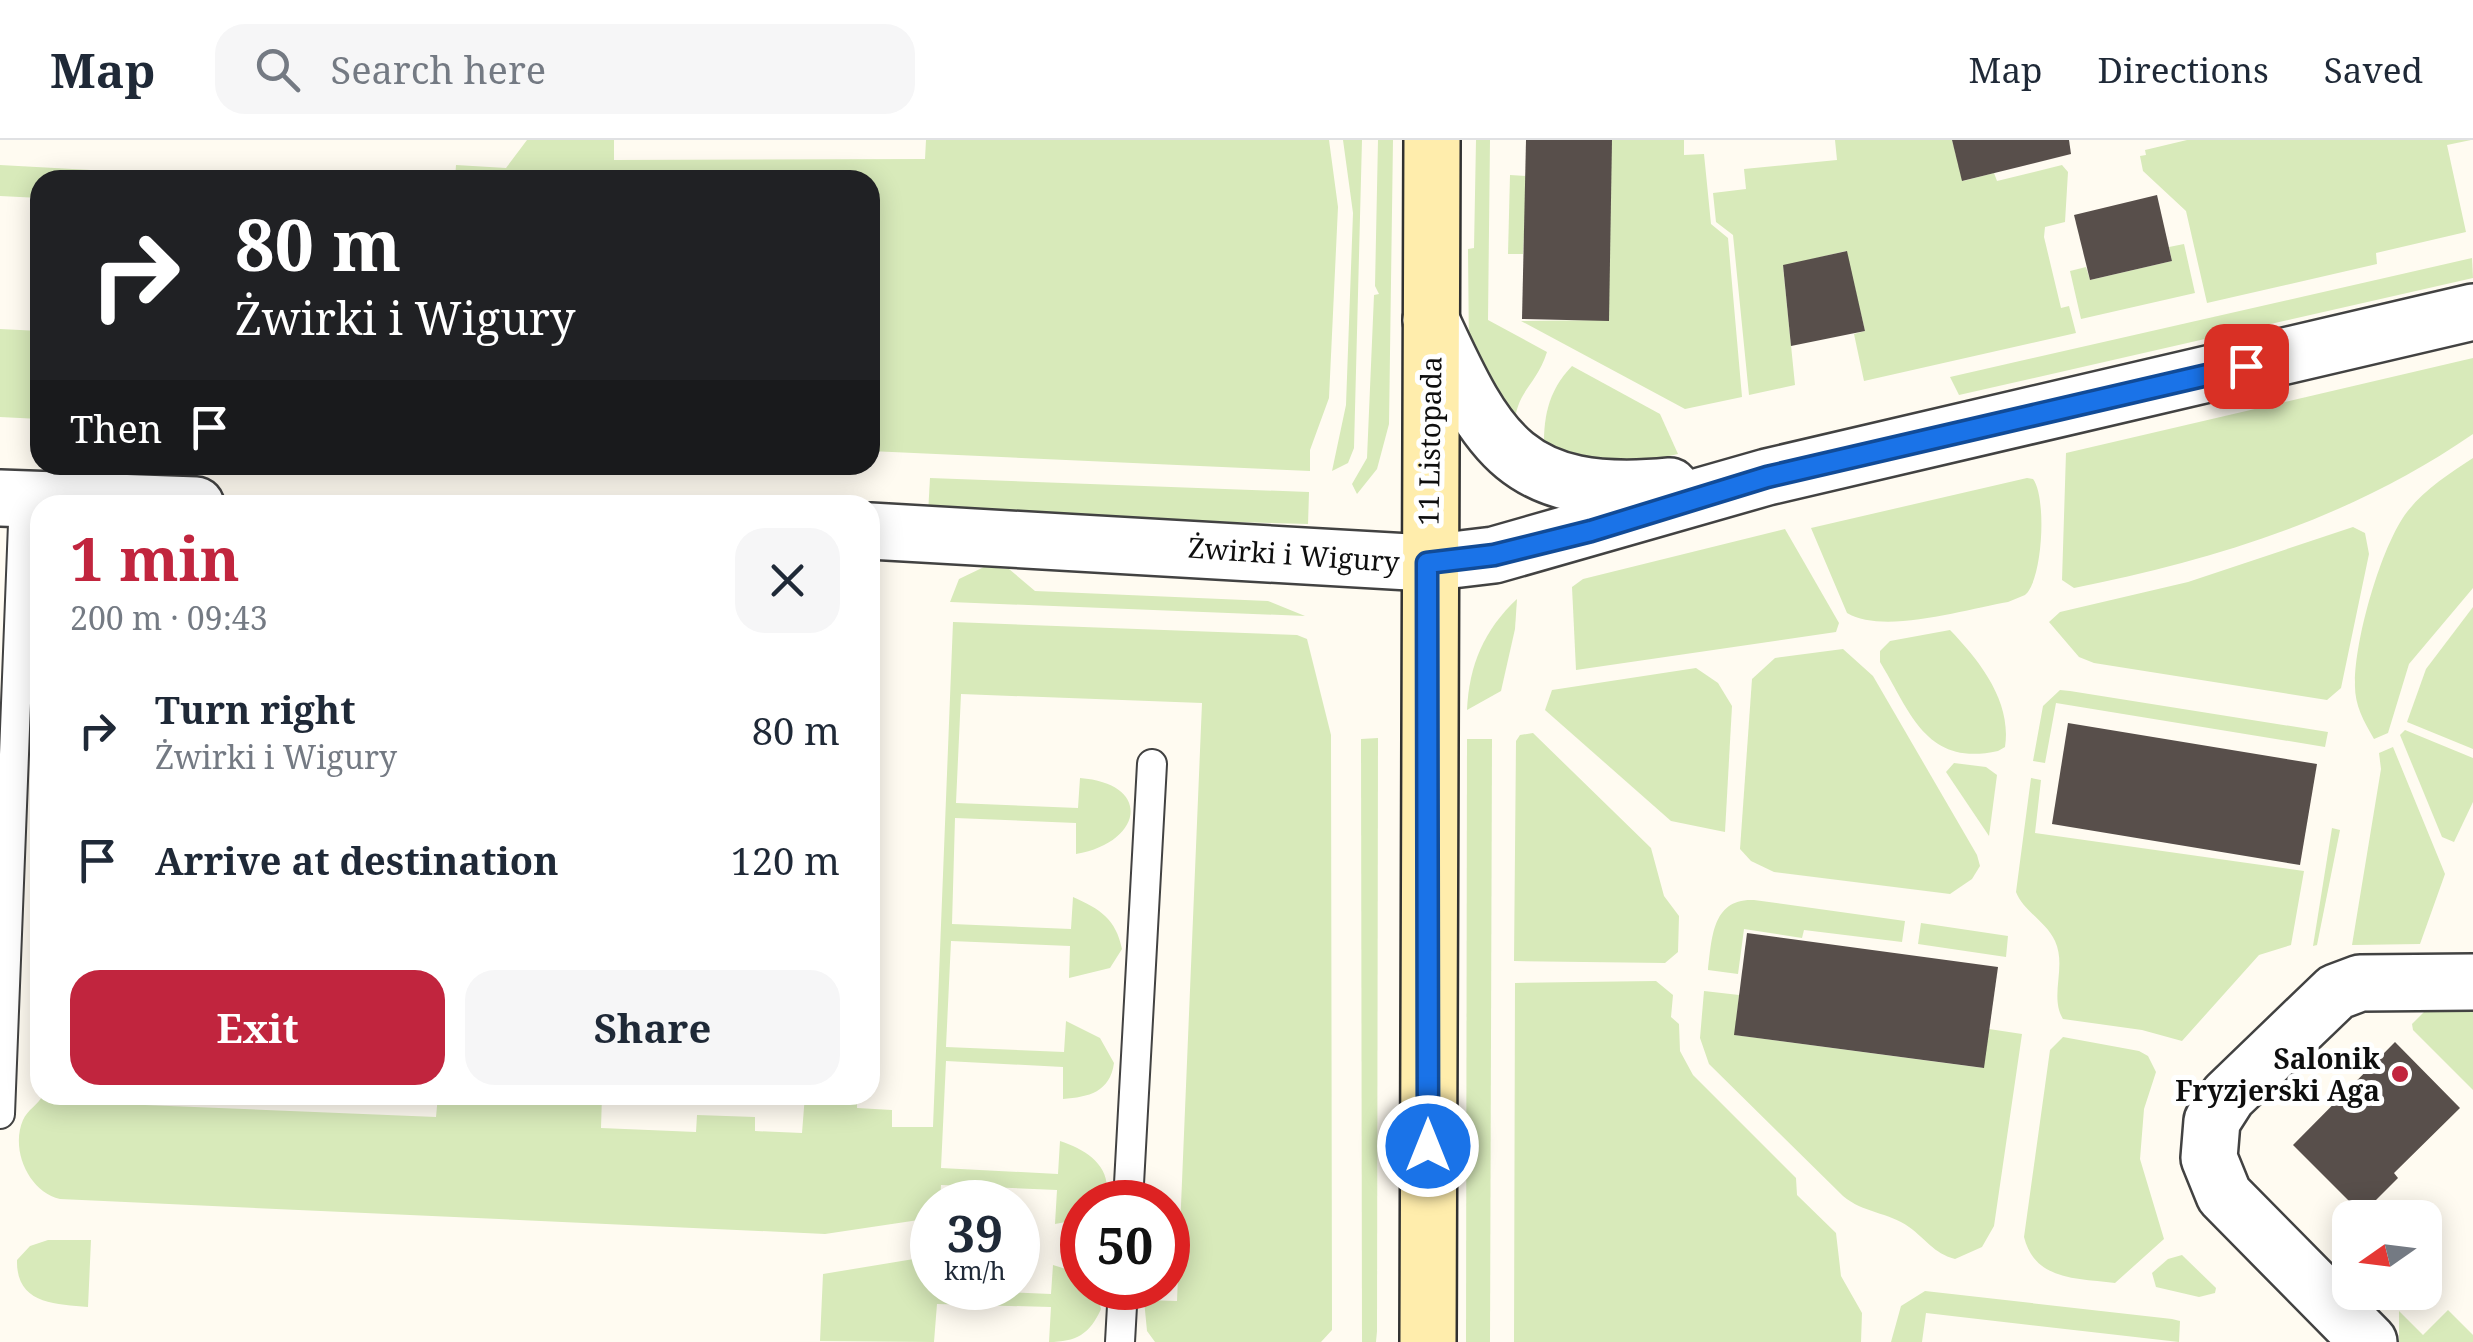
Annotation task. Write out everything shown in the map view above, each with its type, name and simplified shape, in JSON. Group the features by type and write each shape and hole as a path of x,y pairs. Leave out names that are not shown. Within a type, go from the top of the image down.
{"main road":[{"name":"11 Listopada","path":"1428,1342 1427,563 1432,140"}],"street":[{"name":"Żwirki i Wigury","path":"880,532 1427,563 1494,555 1591,531 1767,477 2473,312"},
{"name":"Żwirki i Wigury","path":"1431,320 1476,414 1493,438 1530,467 1570,484 1611,490 1767,477"},
{"path":"2368,1342 2224,1195 2209,1158 2212,1122 2228,1096 2336,992 2360,983 2473,982"}],"lane":[{"path":"0,1114 12,498"},
{"path":"1129,1180 1152,764"},
{"path":"1120,1342 1122,1310"}],"green space":[{"path":"527,140 614,140 614,160 925,159 926,140 1329,140 1338,207 1329,398 1310,450 1310,471 880,451 880,170 456,170 456,165 506,168"},
{"path":"1343,140 1362,140 1354,448 1348,463 1332,471 1346,405 1353,213"},
{"path":"1378,140 1393,140 1389,424 1377,469 1357,494 1352,484 1367,458 1374,295 1379,294 1375,286"},
{"path":"1476,140 1490,140 1488,320 1547,352 1521,398 1514,434 1469,352 1468,249 1474,248"},
{"path":"1612,140 1684,140 1684,155 1704,154 1711,224 1728,238 1742,397 1685,409 1521,321 1609,320 1608,148"},
{"path":"1835,140 1952,140 1963,181 1994,173 1997,181 2062,165 2068,172 2065,222 2045,227 2044,237 2061,308 2069,306 2076,333 1864,381 1854,334 1865,331 1846,251 1783,266 1795,385 1749,395 1733,235 1716,222 1713,193 1746,189 1744,169 1837,160"},
{"path":"2187,140 2471,140 2447,145 2466,232 2376,253 2377,264 2207,303 2186,211 2143,171 2140,156 2146,155 2145,150"},
{"path":"0,165 91,170 30,170 30,198 0,196"},
{"path":"1510,175 1527,176 1523,254 1508,254"},
{"path":"2184,244 2195,293 2081,319 2070,271 2086,267 2090,280 2172,261 2169,247"},
{"path":"2472,258 2473,278 1959,395 1950,377"},
{"path":"0,329 30,330 30,418 0,417"},
{"path":"2473,358 2473,434 2380,489 2282,532 2179,564 2074,588 2062,580 2066,453"},
{"path":"1572,366 1660,414 1678,454 1629,465 1544,454 1548,407"},
{"path":"2473,458 2473,588 2409,664 2388,733 2374,739 2358,705 2355,682 2359,642 2379,569 2407,512 2429,489"},
{"path":"930,478 1309,492 1308,524 928,514"},
{"path":"2033,479 2037,489 2041,538 2036,573 2025,595 2008,602 1903,621 1882,622 1847,613 1811,528"},
{"path":"2353,527 2365,533 2369,554 2341,688 2327,700 2094,663 2079,657 2049,622 2060,612 2188,582"},
{"path":"1785,529 1839,623 1836,632 1576,670 1572,587 1583,579"},
{"path":"984,567 1009,569 1035,591 1268,601 1305,616 950,602 959,579"},
{"path":"1517,599 1515,629 1501,691 1467,710 1480,649"},
{"path":"2473,607 2473,749 2407,722 2426,669"},
{"path":"953,622 1297,635 1307,639 1331,735 1332,1330 1321,1342 1155,1342 1147,1331 1145,1310 1190,1310 1190,1180 1182,1180 1202,703 961,694 956,803 1078,808 1080,778 1104,783 1120,791 1129,802 1126,827 1115,838 1076,854 1076,823 955,818 952,924 1071,929 1073,897 1105,916 1116,930 1122,949 1110,968 1069,978 1070,946 951,941 946,1047 1064,1052 1066,1021 1100,1038 1114,1063 1103,1087 1081,1097 1063,1099 1063,1067 946,1061 941,1168 1058,1174 1060,1141 1080,1150 1097,1163 1106,1180 1060,1180 1060,1223 1055,1224 1057,1190 1040,1189 1040,1180 910,1180 910,1221 825,1234 60,1199 31,1179 19,1144 25,1116 35,1105 145,1105 436,1117 437,1105 602,1105 601,1128 696,1132 697,1115 755,1117 755,1131 802,1133 804,1105 857,1105 892,1110 892,1127 933,1127"},
{"path":"1950,630 1972,655 1999,698 2006,730 2005,747 1998,751 1974,754 1937,743 1912,717 1880,662 1880,651 1890,641"},
{"path":"1843,649 1873,676 1977,855 1980,866 1972,879 1950,894 1774,872 1751,861 1740,849 1752,679 1775,658"},
{"path":"1696,668 1718,683 1732,706 1725,832 1671,821 1545,710 1552,690"},
{"path":"2060,690 2328,732 2325,747 2056,703 2045,763 2033,761 2043,706"},
{"path":"2405,730 2473,758 2473,802 2454,842 2442,837 2400,735"},
{"path":"1533,733 1651,848 1664,896 1679,916 1678,952 1665,963 1514,961 1516,741 1520,735"},
{"path":"1378,738 1377,1331 1376,1342 1362,1342 1361,739"},
{"path":"1467,739 1492,739 1490,1342 1466,1342"},
{"path":"2393,747 2445,874 2420,944 2352,945 2381,769 2379,753"},
{"path":"1954,763 1986,767 1997,775 1989,836 1946,772"},
{"path":"2031,778 2041,780 2035,833 2304,871 2291,945 2259,955 2182,1041 2142,1030 2063,1019 2058,1001 2055,941 2016,892"},
{"path":"2332,828 2340,830 2317,945 2313,946"},
{"path":"1740,901 1905,921 1902,942 1804,930 1802,938 1744,929 1738,974 1708,970 1713,933 1722,913"},
{"path":"1921,923 2008,936 2006,957 1918,944"},
{"path":"1656,981 1673,995 1671,1017 1679,1024 1680,1051 1693,1075 1796,1178 1797,1195 1836,1233 1841,1276 1862,1313 1861,1342 1514,1342 1515,983"},
{"path":"1704,991 1739,995 1735,1035 1983,1068 1989,1029 2022,1034 1994,1226 1982,1247 1955,1259 1935,1249 1901,1222 1843,1196 1709,1064 1700,1038"},
{"path":"2438,998 2473,1005 2473,1090 2413,1030 2412,1024"},
{"path":"2063,1037 2139,1051 2148,1056 2156,1072 2144,1109 2140,1159 2164,1239 2115,1283 2072,1278 2048,1270 2030,1251 2024,1237 2050,1050"},
{"path":"48,1240 91,1240 88,1307 39,1299 23,1285 17,1260 30,1246"},
{"path":"2182,1255 2216,1288 2215,1293 2199,1297 2156,1287 2152,1273 2168,1259"},
{"path":"910,1260 910,1310 937,1310 934,1342 820,1341 823,1274"},
{"path":"1053,1265 1060,1267 1060,1310 1100,1310 1087,1330 1074,1338 1049,1342 1051,1307 1040,1307 1040,1293 1051,1294"},
{"path":"1925,1291 2172,1319 2180,1321 2179,1342 1926,1313 1922,1342 1891,1342 1901,1306"},
{"path":"2448,1310 2473,1335 2473,1342 2399,1342 2399,1311 2423,1335"}],"building":[{"path":"1526,140 1612,140 1609,321 1522,319"},
{"path":"1952,140 2069,140 2071,154 1962,181"},
{"path":"2157,195 2172,261 2090,280 2074,215"},
{"path":"1847,251 1865,331 1791,346 1783,265"},
{"path":"2068,723 2317,764 2300,865 2052,824"},
{"path":"1747,933 1998,967 1984,1068 1734,1035"},
{"path":"2395,1042 2460,1108 2394,1173 2398,1178 2376,1200 2348,1200 2293,1145"}],"place":[{"name":"Salonik Fryzjerski Aga","path":"2400,1074"}],"route":[{"path":"1428,1146 1427,563 1494,555 1591,531 1767,477 2246,366"}]}
